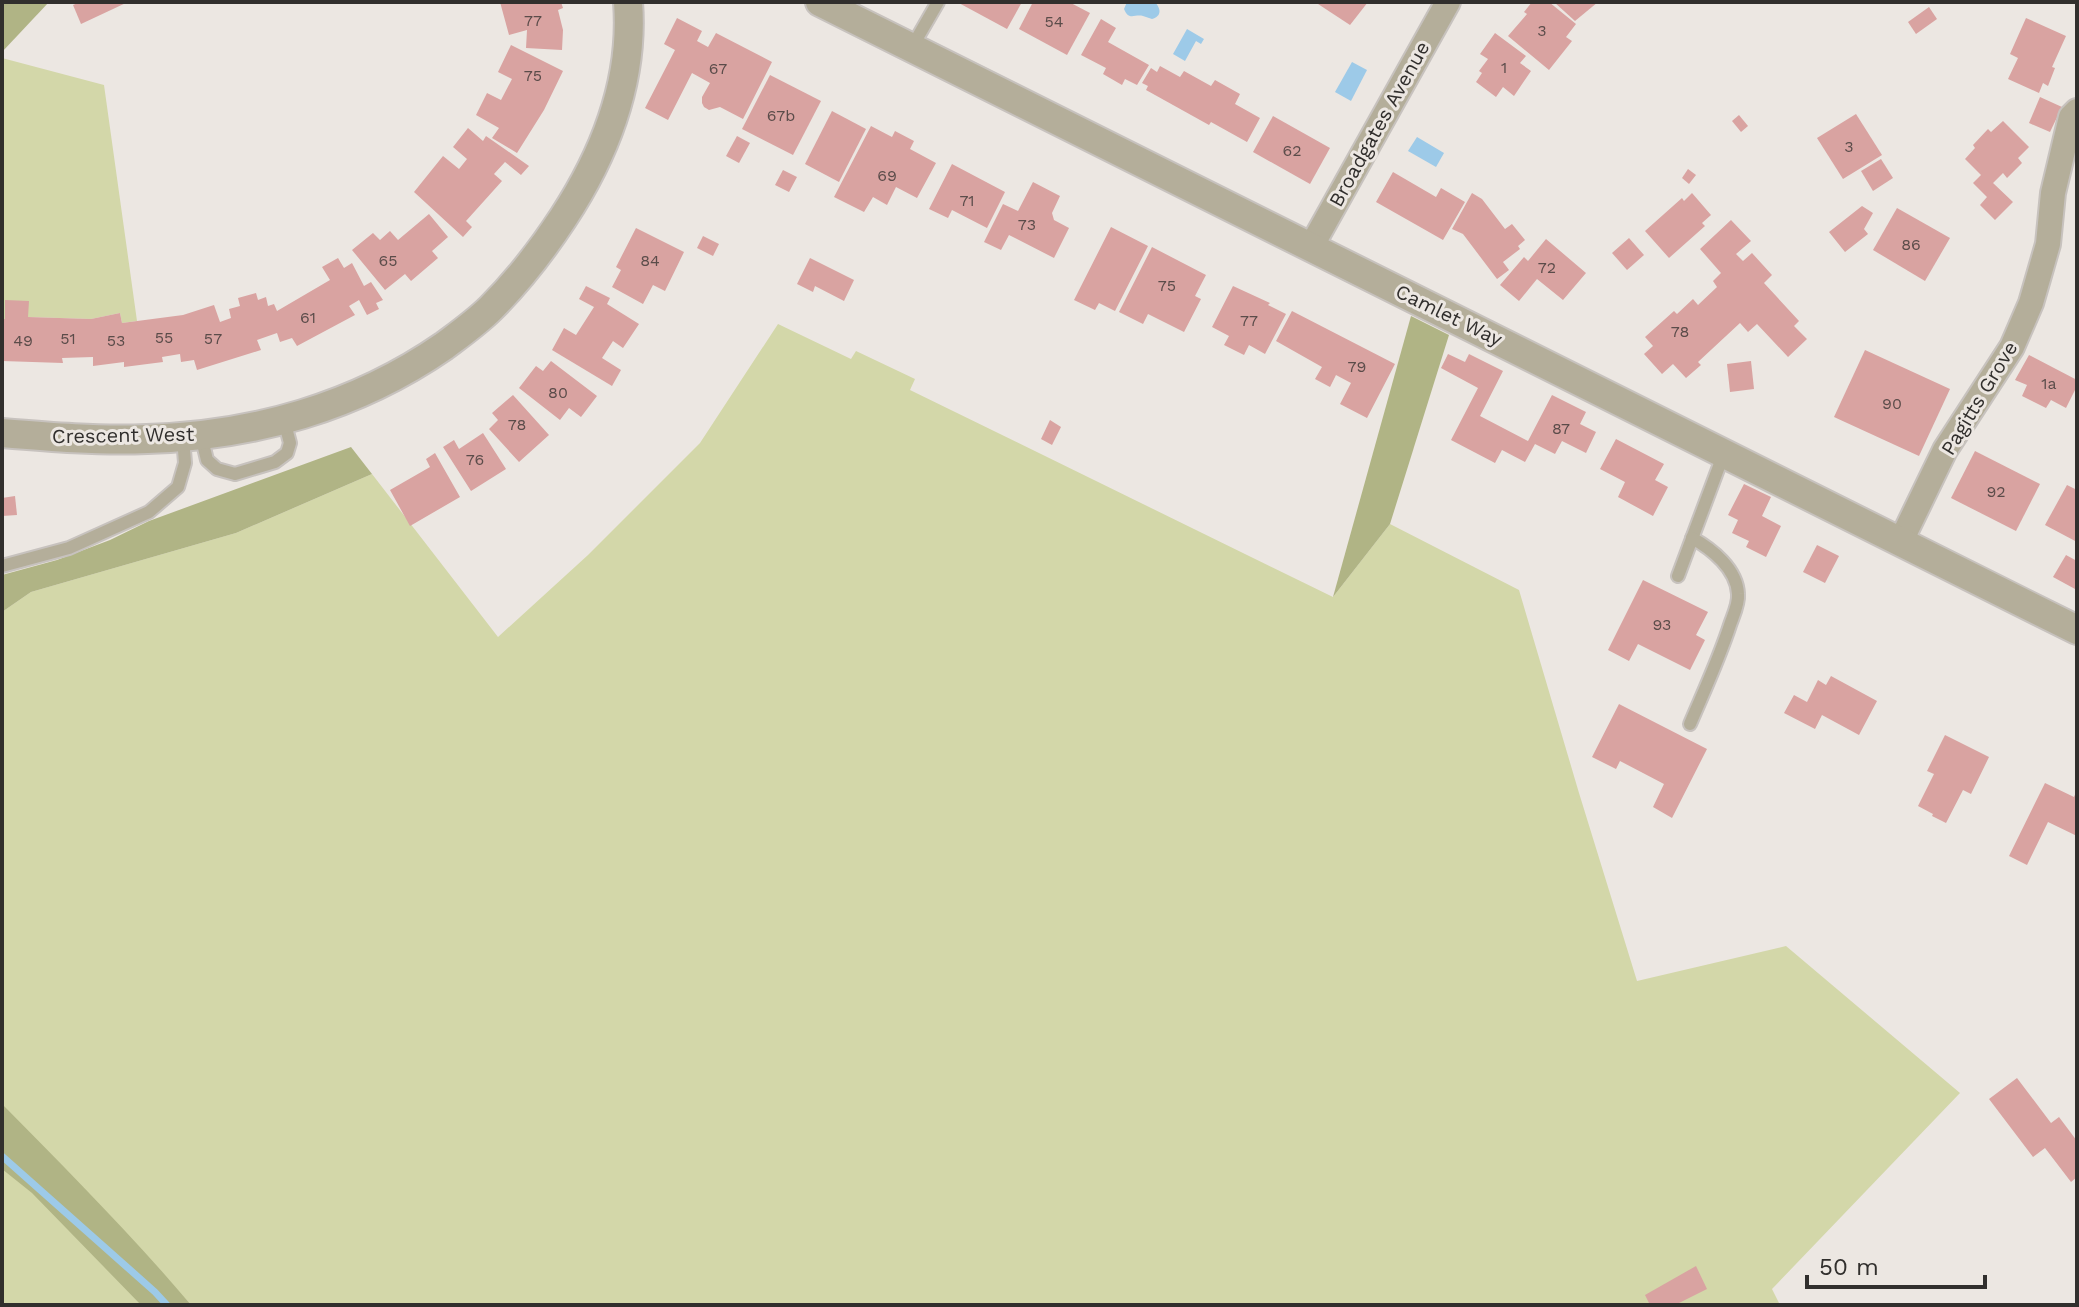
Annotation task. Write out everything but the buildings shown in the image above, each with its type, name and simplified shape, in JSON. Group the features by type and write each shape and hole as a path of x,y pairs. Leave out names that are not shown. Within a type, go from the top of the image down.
{"street":[{"name":"Crescent West","path":"2,433 147,439 254,427 311,413 348,399 391,379 427,357 490,309 522,273 556,229 593,170 611,125 627,58 628,2"},
{"name":"Camlet Way","path":"820,2 2077,630"},
{"name":"Broadgates Avenue","path":"1311,247 1448,2"},
{"name":"Pagitts Grove","path":"1901,541 1945,450 2012,347 2031,303 2048,244 2053,193 2071,117 2077,111"}],"lane":[{"path":"912,47 938,2"},
{"path":"192,436 207,460 217,469 235,474 275,462 287,453 290,443 284,420"},
{"path":"2,566 69,548 149,512 178,487 192,436"},
{"path":"1678,576 1724,453"},
{"path":"1690,724 1723,648 1739,595 1734,578 1721,559 1692,538"}],"green space":[{"path":"2,2 49,2 2,52"},
{"path":"2,58 104,85 137,321 122,323 120,313 91,319 28,317 5,301 5,319 2,319"},
{"path":"1411,316 1449,335 1390,524 1333,597"},
{"path":"778,324 851,359 856,351 915,379 910,390 1333,597 1390,524 1519,590 1637,981 1786,946 1960,1093 1772,1289 1780,1305 2,1305 2,612 31,592 236,533 372,474 498,637 588,555 700,443"},
{"path":"351,447 372,474 236,533 31,592 2,612 2,575 57,560 149,521"},
{"path":"2,1104 122,1228 191,1305 141,1305 32,1193 2,1169"}],"water":[{"path":"1127,2 1155,2 1159,14 1152,19 1130,16 1124,9"},
{"path":"1187,29 1204,39 1201,44 1196,41 1185,61 1173,54"},
{"path":"1352,62 1367,70 1351,101 1335,92"},
{"path":"1417,137 1444,153 1436,167 1408,151"}],"waterway":[{"path":"2,1156 167,1305"}]}
